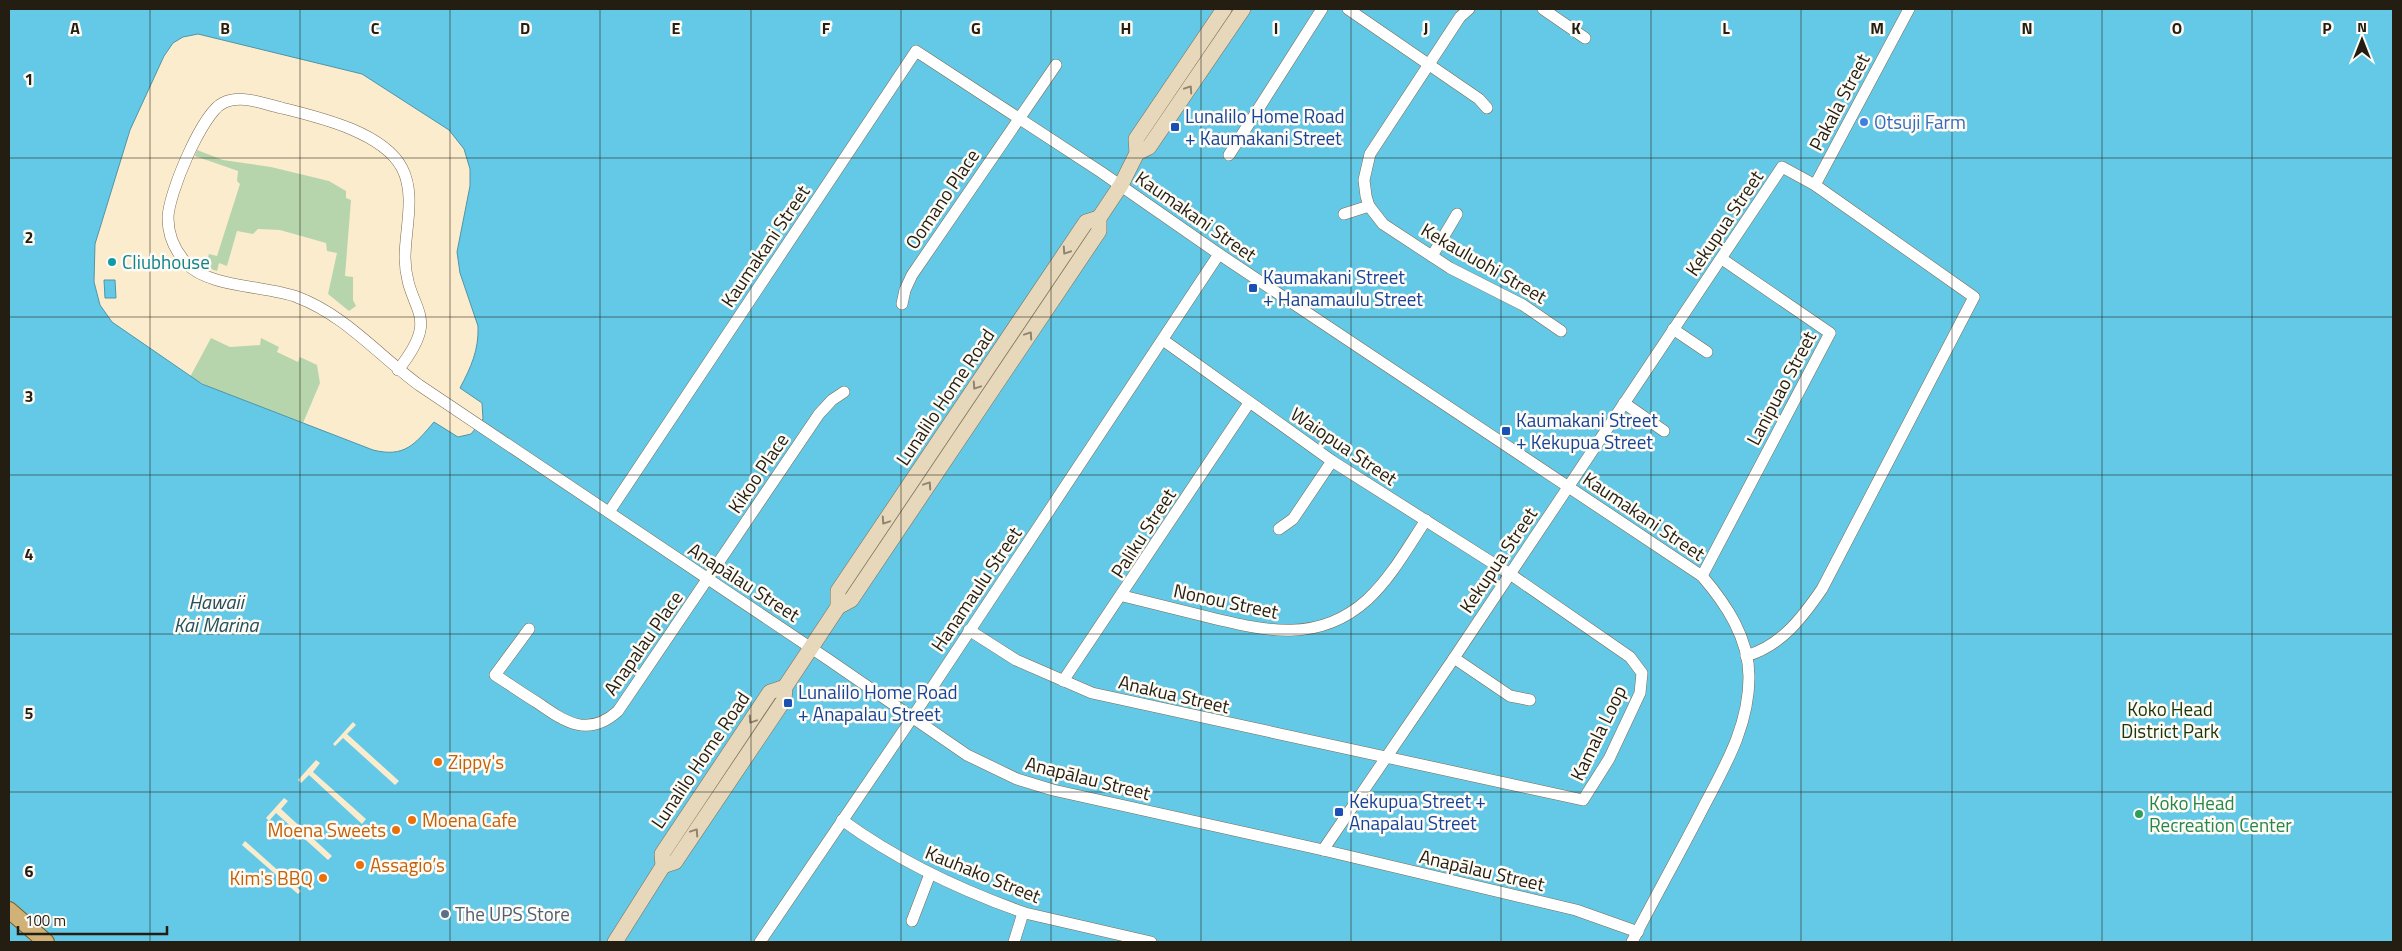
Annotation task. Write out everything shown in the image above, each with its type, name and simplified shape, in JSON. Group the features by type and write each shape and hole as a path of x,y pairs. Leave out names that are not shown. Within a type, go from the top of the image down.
{"main road":[{"name":"Lunalilo Home Road","path":"615,942 663,866 662,854 770,692 785,687 838,607 838,592 854,567 1086,222 1099,218 1121,185 1137,153 1136,139 1224,9"},
{"name":"Lunalilo Home Road","path":"1137,153 1149,147 1243,9"},
{"path":"9,910 46,942"}],"street":[{"path":"1229,155 1322,9"},
{"path":"1348,9 1428,63 1478,99 1487,108"},
{"name":"Kekauluohi Street","path":"1469,9 1460,17 1428,63 1370,154 1364,180 1369,206 1383,224 1466,278 1523,305 1561,330"},
{"path":"1543,9 1586,38"},
{"name":"Pakala Street","path":"1815,185 1909,9"},
{"name":"Kaumakani Street","path":"609,512 916,51 1121,185 1219,254 1702,576 1730,611 1746,656 1748,684 1743,722 1736,745 1635,937"},
{"name":"Oomano Place","path":"902,304 905,290 912,275 1056,65"},
{"name":"Anapālau Street","path":"398,370 414,349 421,327 418,306 406,267 408,184 397,160 364,136 326,119 244,99 227,102 215,108 201,127 168,209 168,229 171,240 180,257 193,270 201,275 280,292 327,311 354,331 398,370 913,716 967,755 1016,780 1576,910 1635,937"},
{"name":"Kekupua Street","path":"1323,850 1454,658 1782,167 1815,185 1974,297 1822,589 1806,613 1788,633 1764,651 1746,656"},
{"path":"1344,214 1369,206"},
{"path":"1432,256 1457,214"},
{"name":"Hanamaulu Street","path":"765,940 842,820 1219,254"},
{"name":"Lanipuao Street","path":"1702,576 1830,333 1722,259"},
{"path":"1673,329 1707,352"},
{"name":"Waiopua Street","path":"1163,340 1332,461 1510,574"},
{"name":"Kikoo Place","path":"708,580 819,414 832,400 844,392"},
{"name":"Paliku Street","path":"1063,682 1249,403"},
{"path":"1624,403 1664,431"},
{"path":"1279,529 1293,518 1332,461"},
{"name":"Nonou Street","path":"1122,596 1265,630 1291,631 1311,628 1340,618 1370,598 1426,520"},
{"name":"Kamala Loop","path":"1385,759 1583,800 1609,759 1640,693 1642,673 1630,658 1510,574"},
{"name":"Anapalau Place","path":"529,629 495,675 564,721 580,725 597,723 618,711 708,580"},
{"name":"Anakua Street","path":"969,630 1016,660 1092,693 1385,759"},
{"path":"1454,658 1510,696 1530,700"},
{"name":"Kauhako Street","path":"842,820 886,850 930,874 1024,913 1151,942"},
{"path":"912,921 930,874"},
{"path":"1014,942 1024,913"}],"green space":[{"path":"197,150 223,160 271,167 329,181 346,191 346,198 351,200 345,276 353,277 353,300 356,306 349,311 328,294 337,253 327,251 326,243 280,230 258,229 253,234 237,231 227,266 219,263 217,271 205,267 209,254 217,256 240,184 237,181 238,171 195,156"},
{"path":"211,338 230,347 260,345 261,338 279,347 277,352 298,362 300,357 317,365 320,383 303,423 213,389 190,377"}],"water":[{"name":"Hawaii Kai Marina","path":"9,9 2393,9 2393,942 9,942","holes":["198,34 362,74 449,130 464,149 470,169 470,186 457,252 460,273 478,326 478,335 474,358 460,388 482,403 483,419 471,434 458,437 434,422 415,443 393,452 373,450 202,384 112,322 100,305 94,282 95,244 130,130 164,56 173,43 183,37"]},
{"path":"104,280 115,280 116,298 105,298"}],"pier":[{"path":"353,722 356,725 347,734 399,781 395,785 343,738 335,746 333,744"},
{"path":"316,760 320,763 313,772 366,819 362,824 309,775 301,783 298,780"},
{"path":"284,798 288,801 281,809 332,856 328,860 276,813 269,821 266,818"},
{"path":"245,841 301,891 298,894 242,845"}],"place":[{"name":"Otsuji Farm","path":"1864,122"},
{"name":"Lunalilo Home Road + Kaumakani Street","path":"1175,127"},
{"name":"Cliubhouse","path":"112,262"},
{"name":"Kaumakani Street + Hanamaulu Street","path":"1253,288"},
{"name":"Kaumakani Street + Kekupua Street","path":"1506,431"},
{"name":"Lunalilo Home Road + Anapalau Street","path":"788,703"},
{"name":"Zippy's","path":"438,762"},
{"name":"Kekupua Street + Anapalau Street","path":"1339,812"},
{"name":"Koko Head Recreation Center","path":"2139,814"},
{"name":"Moena Cafe","path":"412,820"},
{"name":"Moena Sweets","path":"396,830"},
{"name":"Assagio’s","path":"360,865"},
{"name":"Kim's BBQ","path":"323,878"},
{"name":"The UPS Store","path":"445,914"}],"park label":[{"name":"Koko Head District Park","path":"2170,720"}]}
